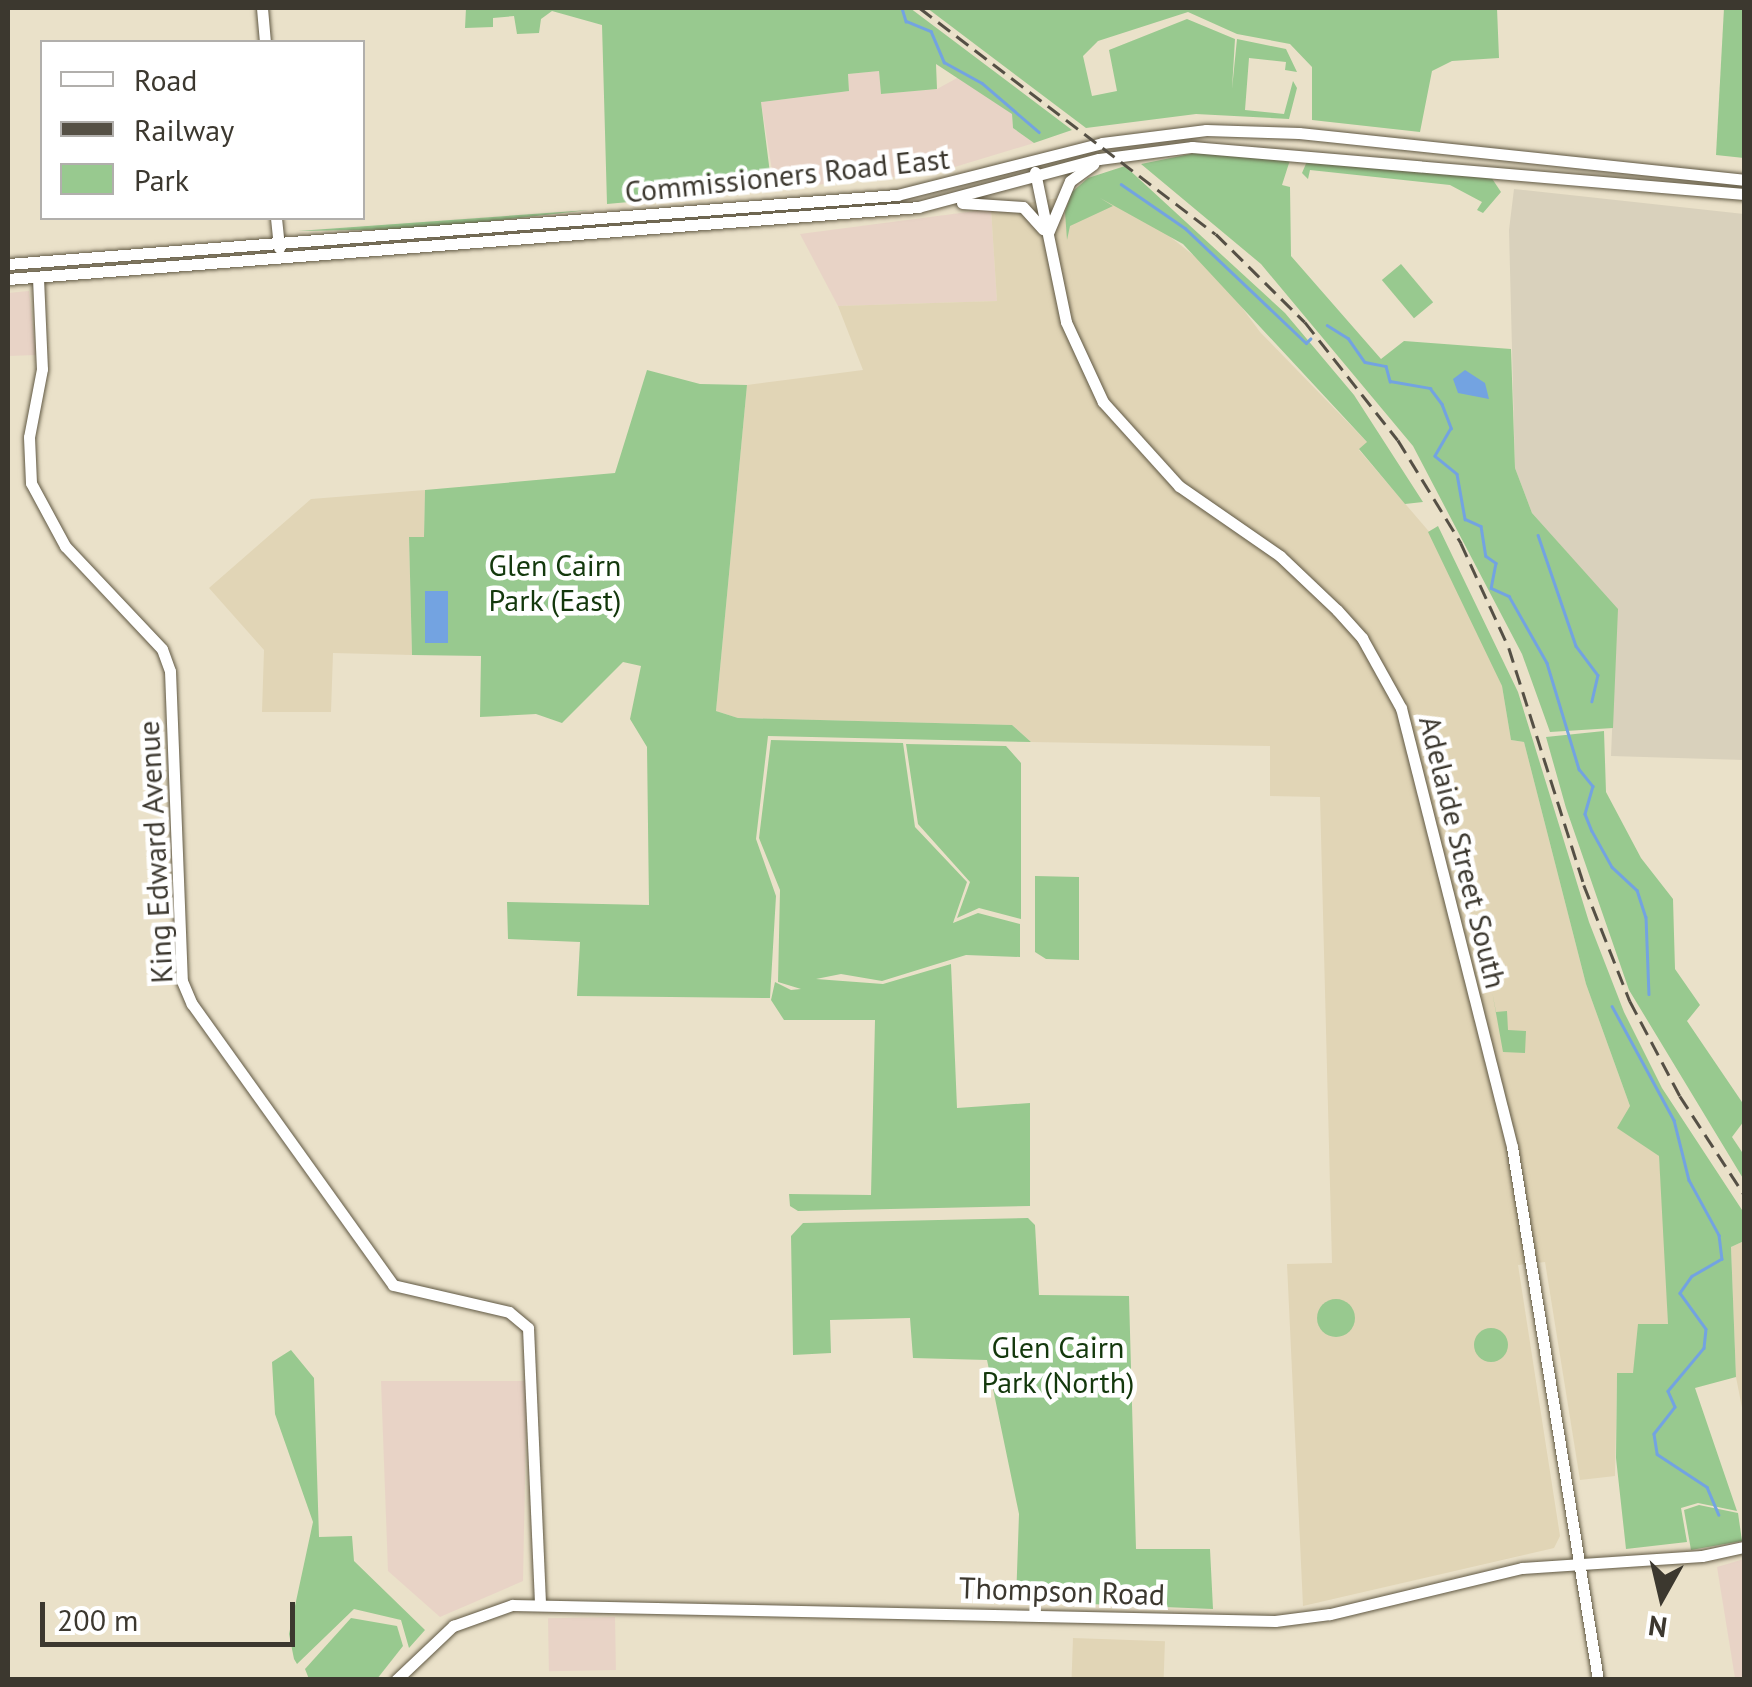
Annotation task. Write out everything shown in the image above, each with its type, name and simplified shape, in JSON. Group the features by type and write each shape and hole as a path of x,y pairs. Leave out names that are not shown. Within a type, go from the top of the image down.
{"main road":[{"path":"262,8 265,40"},
{"name":"Commissioners Road East","path":"8,278 897,194 1157,134 1243,130 1744,180"},
{"name":"Commissioners Road East","path":"8,264 279,250 941,204 1099,159 1245,147 1744,194"},
{"path":"941,204 1022,207 1047,237 1070,181 1099,159"},
{"name":"Adelaide Street South","path":"1032,163 1047,237 1084,368 1128,436 1179,486 1319,591 1362,638 1401,708 1515,1163 1598,1680"},
{"path":"276,220 279,250"},
{"name":"King Edward Avenue","path":"38,278 42,369 29,437 35,493 65,546 162,650 170,670 182,981 192,1004 393,1285 522,1318 533,1346 540,1604"},
{"name":"Thompson Road","path":"396,1680 454,1626 488,1610 540,1604 1275,1621 1576,1560 1630,1562 1744,1547"}],"shaded area":[{"path":"879,71 881,94 937,89 959,77 1012,114 1013,128 1034,143 935,173 775,189 761,102 849,91 848,74"},
{"path":"1514,189 1744,214 1744,760 1611,756 1617,609 1532,513 1515,468 1509,230"},
{"path":"1088,193 1148,219 1218,275 1260,332 1368,443 1359,450 1438,542 1502,686 1511,740 1524,742 1586,984 1630,1106 1659,1156 1667,1268 1668,1325 1633,1373 1617,1373 1615,1476 1580,1480 1545,1262 1518,1265 1560,1536 1554,1548 1303,1606 1287,1264 1332,1263 1320,797 1270,796 1270,746 1031,742 1012,725 738,718 716,711 747,385 863,370 838,306 997,301 991,209"},
{"path":"991,209 997,301 838,306 800,234"},
{"path":"29,291 36,355 8,356 8,293"},
{"path":"425,490 424,537 409,538 412,655 333,653 331,712 262,712 264,650 209,588 311,499"},
{"path":"1744,1241 1744,1418 1736,1377 1731,1247"},
{"path":"381,1381 527,1381 523,1581 440,1617 388,1571"},
{"path":"1744,1559 1744,1676 1735,1678 1717,1567"},
{"path":"615,1617 616,1670 549,1671 548,1618"},
{"path":"1073,1638 1165,1641 1164,1680 1072,1679"}],"green space":[{"path":"466,8 910,8 1072,130 1034,143 1013,128 1012,114 936,64 937,89 881,94 879,71 848,74 849,91 761,102 772,189 607,204 602,25 552,11 541,19 539,33 517,34 514,16 493,18 493,27 465,28"},
{"path":"927,8 1497,8 1499,58 1452,61 1432,71 1420,132 1312,120 1312,67 1290,44 1237,34 1188,12 1098,41 1083,56 1092,96 1117,91 1109,50 1187,19 1235,39 1232,89 1237,39 1286,49 1297,72 1285,70 1286,62 1249,58 1245,110 1284,114 1293,81 1297,88 1289,119 1196,114 1086,128"},
{"path":"1724,8 1744,8 1744,158 1716,155"},
{"path":"1210,150 1290,160 1282,185 1290,187 1291,256 1381,359 1404,341 1511,349 1515,468 1532,513 1618,609 1613,728 1550,732 1522,654 1413,446 1261,264 1141,164"},
{"path":"1308,159 1489,174 1501,192 1483,213 1477,210 1482,202 1450,185 1310,170 1308,179 1302,173"},
{"path":"1125,166 1285,313 1354,395 1423,502 1405,504 1359,449 1367,442 1183,244 1100,198 1113,206 1070,226 1067,240 1065,212 1072,192 1088,178"},
{"path":"589,210 421,229 298,231"},
{"path":"1401,264 1433,302 1414,318 1382,280"},
{"name":"Glen Cairn Park (East)","path":"647,370 700,384 747,385 716,711 738,718 1012,725 1031,742 768,736 756,839 776,896 770,998 577,996 580,942 508,939 507,902 649,905 647,747 630,719 641,666 623,662 562,723 536,714 480,717 481,656 412,655 409,537 424,537 425,490 615,473"},
{"path":"1438,526 1518,692 1589,922 1624,1012 1662,1088 1744,1213 1744,1241 1731,1247 1736,1377 1695,1388 1737,1511 1698,1503 1681,1508 1687,1542 1626,1549 1616,1458 1617,1373 1633,1373 1638,1324 1668,1324 1659,1156 1617,1128 1630,1106 1586,984 1524,742 1511,740 1502,686 1428,532"},
{"path":"1604,731 1606,792 1641,858 1673,899 1675,969 1700,1005 1687,1021 1744,1105 1744,1121 1732,1137 1744,1155 1744,1180 1629,990 1566,808 1546,737"},
{"path":"771,740 903,743 915,827 967,882 953,923 978,913 1020,924 1020,957 966,955 882,981 841,974 816,979 883,984 951,964 957,1108 1030,1103 1030,1206 798,1211 790,1206 789,1194 871,1195 875,1020 784,1020 771,1000 775,982 791,990 801,989 778,982 780,890 759,838"},
{"path":"906,744 1006,746 1021,763 1021,919 979,908 957,918 970,882 918,824"},
{"path":"1035,876 1079,877 1079,960 1046,959 1035,952"},
{"path":"1492,991 1496,1012 1507,1011 1508,1030 1526,1031 1525,1053 1503,1052"},
{"name":"Glen Cairn Park (North)","path":"1028,1218 1035,1225 1039,1295 1129,1296 1136,1549 1210,1549 1213,1609 1016,1601 1019,1514 987,1360 913,1358 910,1318 830,1320 831,1353 793,1355 791,1236 803,1223"},
{"path":"1336,1299 1349,1305 1355,1318 1349,1331 1336,1337 1323,1331 1317,1318 1323,1305"},
{"path":"1491,1328 1503,1333 1508,1345 1503,1357 1491,1362 1479,1357 1474,1345 1479,1333"},
{"path":"291,1350 314,1378 319,1537 352,1536 354,1561 425,1630 409,1648 401,1620 354,1609 297,1664 294,1659 289,1634 313,1522 275,1414 272,1362"},
{"path":"1699,1505 1738,1513 1742,1541 1691,1550 1684,1510"},
{"path":"351,1618 397,1626 403,1646 377,1679 309,1679 305,1669"}],"water":[{"path":"1465,370 1485,383 1489,399 1458,393 1453,379"},
{"path":"425,591 448,591 448,643 425,643"}],"waterway":[{"path":"902,8 906,21 931,31 944,62 982,83 1039,132"},
{"path":"1121,184 1185,228 1306,343 1310,339"},
{"path":"1327,325 1348,338 1365,362 1386,366 1390,381 1430,388 1442,404 1451,428 1435,456 1457,474 1465,519 1481,526 1486,556 1496,563 1491,588 1509,596 1547,663 1579,769 1593,786 1585,814 1612,867 1637,890 1646,917 1649,994"},
{"path":"1538,535 1576,646 1598,675 1592,701"},
{"path":"1612,1006 1674,1120 1689,1180 1719,1235 1722,1259 1692,1276 1680,1293 1706,1329 1704,1348 1668,1391 1675,1407 1654,1434 1657,1454 1707,1487 1719,1515"}],"railway":[{"path":"920,8 1216,234 1305,322 1398,440 1461,543 1509,648 1584,885 1630,1001 1680,1096 1744,1194"}]}
